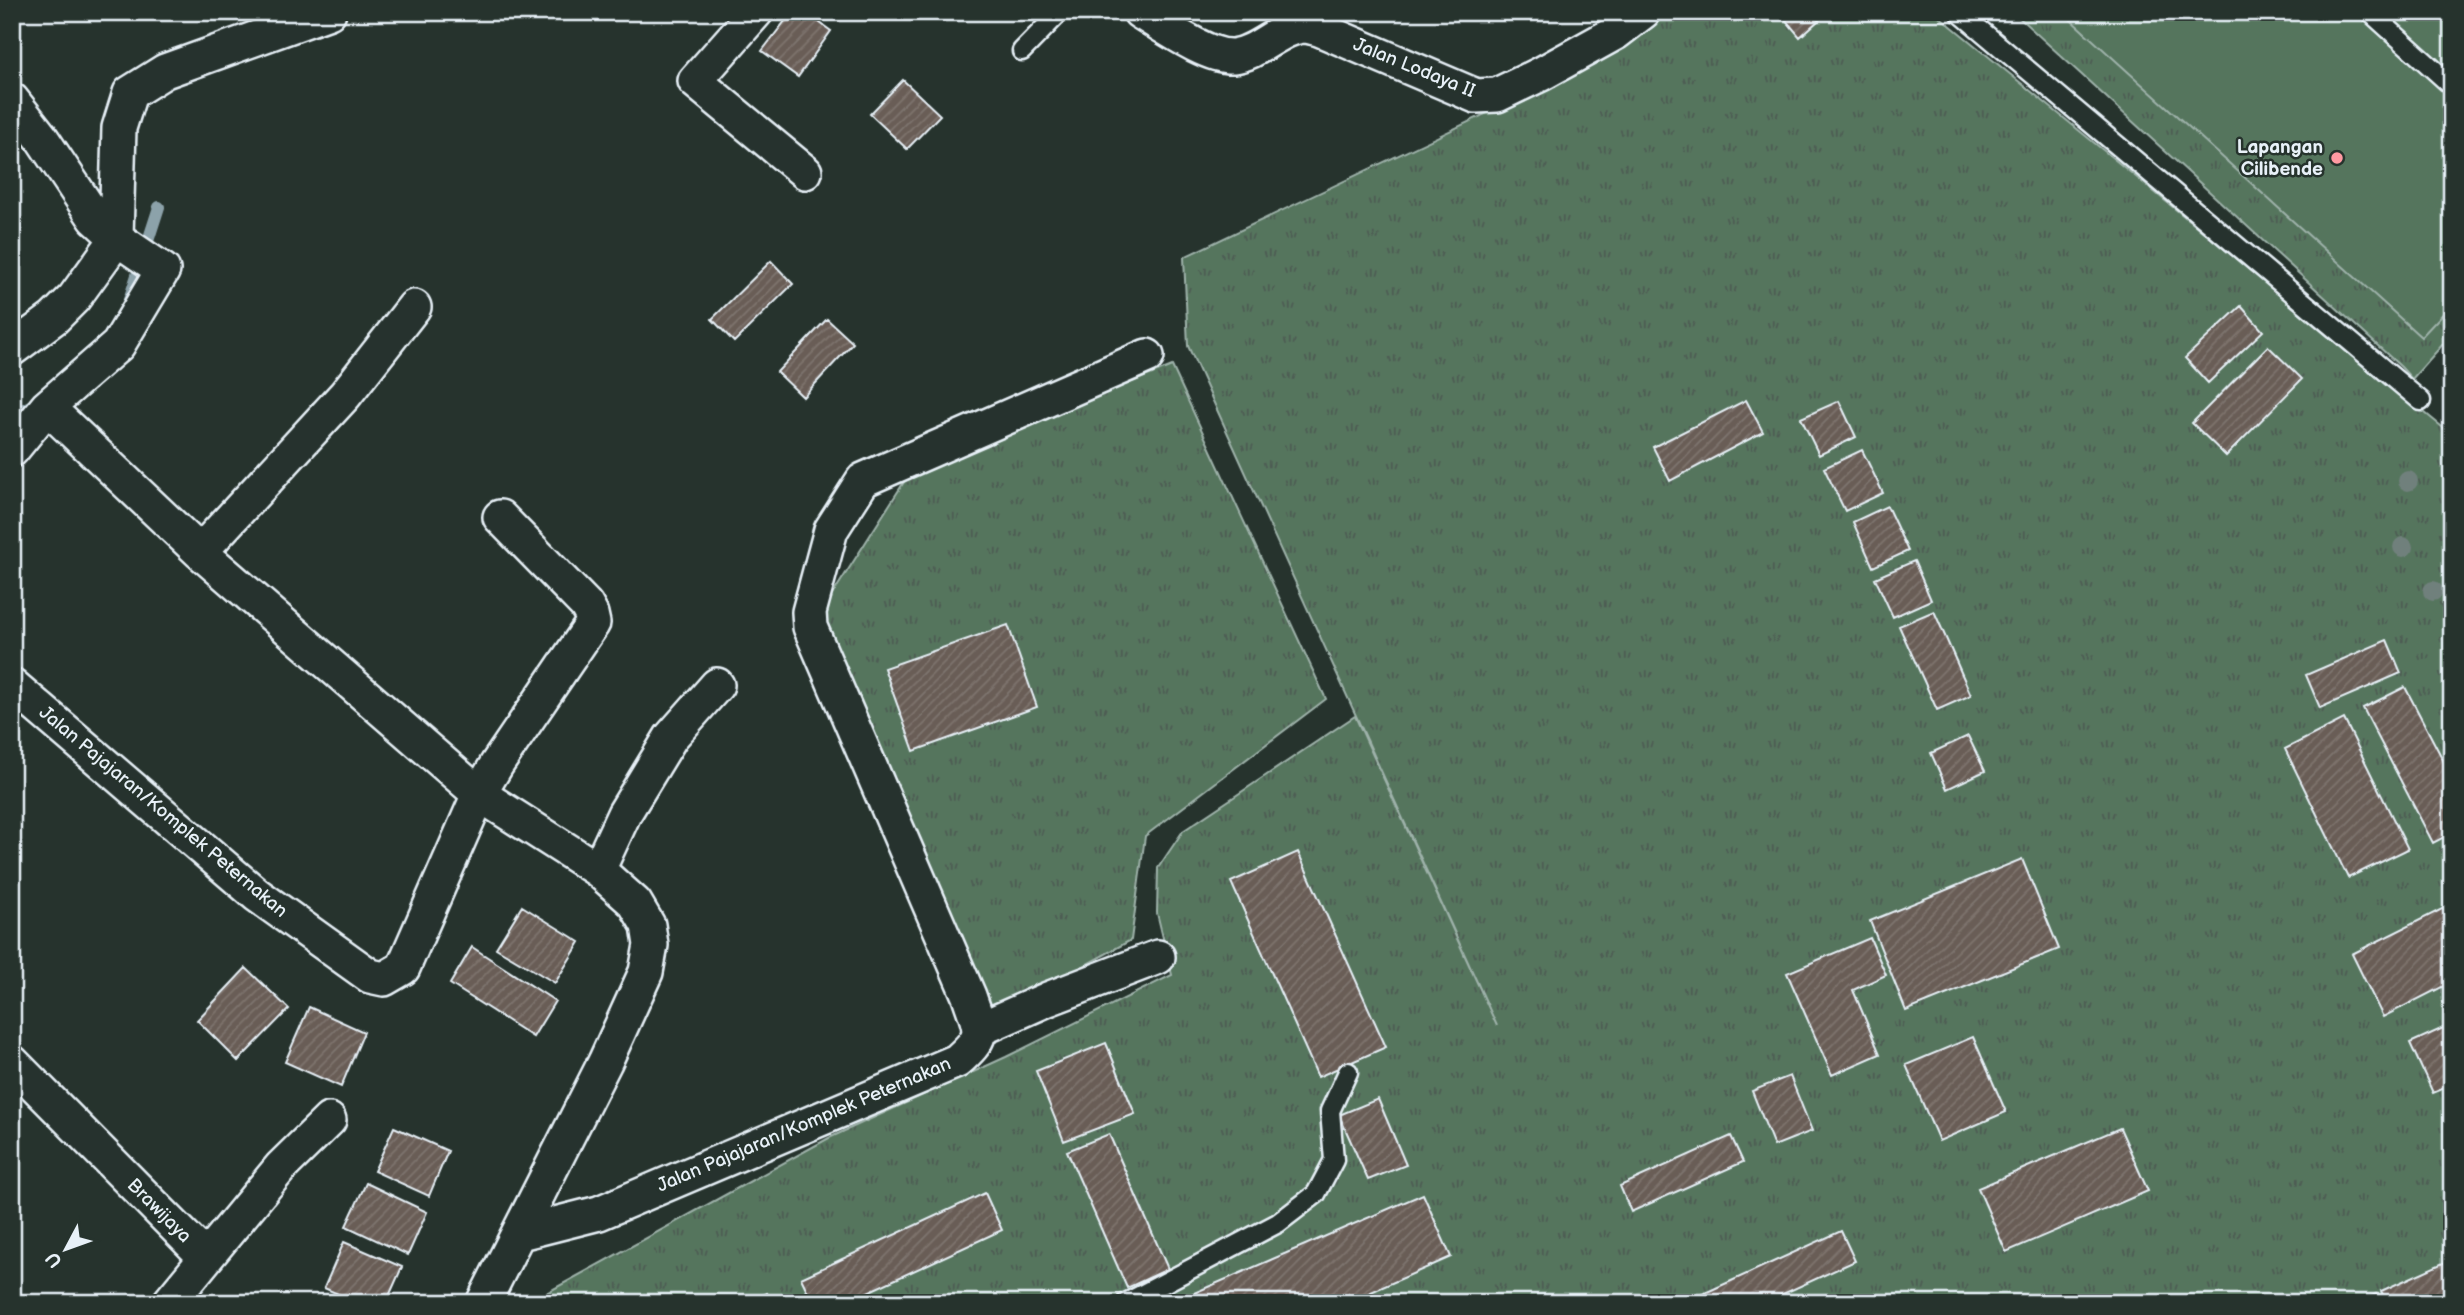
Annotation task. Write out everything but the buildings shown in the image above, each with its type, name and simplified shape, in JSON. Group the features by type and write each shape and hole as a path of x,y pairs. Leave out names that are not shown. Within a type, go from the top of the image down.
{"street":[{"path":"12,349 54,318 75,298 113,244 110,232 119,128 131,93 165,71 254,25 329,12"},
{"path":"756,12 695,81 804,172"},
{"name":"Jalan Lodaya II","path":"1140,12 1211,52 1232,56 1289,30 1303,26 1319,29 1476,96 1497,95 1541,74 1617,32 1643,12"},
{"path":"12,100 110,232 163,271 118,345 47,407 12,450"},
{"path":"200,552 345,395 414,307"},
{"path":"1147,356 863,480 831,530 809,612 810,627 969,996 980,1029 1048,999 1158,957"},
{"path":"47,407 200,552 479,794 598,870 635,903 648,925 652,945 646,972 520,1233 483,1303"},
{"name":"Jalan Pajajaran/Komplek Peternakan","path":"12,685 257,895 370,976 384,979 403,968 479,794 593,623 592,614 586,605 500,517"},
{"path":"598,870 624,814 664,748 717,685"},
{"name":"Jalan Pajajaran/Komplek Peternakan","path":"520,1233 599,1213 957,1061 975,1045 980,1029"},
{"name":"Brawijaya","path":"12,1062 206,1258 281,1167 329,1120"},
{"path":"169,1303 206,1258"}],"lane":[{"path":"1022,51 1060,12"},
{"path":"1959,12 2421,401"},
{"path":"2370,12 2452,86"},
{"path":"1126,1303 1278,1223 1316,1194 1334,1160 1330,1111 1348,1072"}],"green space":[{"path":"1662,12 1934,12 2452,435 2452,1303 528,1303 829,1138 1006,1057 1172,975 1157,913 1158,868 1183,831 1355,716 1497,1026 1188,346 1184,257 1597,61"},
{"name":"Lapangan Cilibende","path":"2013,12 2452,12 2452,334 2412,379"},
{"name":"Lapangan Cilibende","path":"2062,12 2452,12 2452,304 2421,337"},
{"path":"1172,366 1326,699 1145,836 1131,940 989,1018 813,625 911,471"}],"waterway":[{"path":"128,303 159,207"},
{"path":"12,415 36,403"}],"place":[{"name":"Lapangan Cilibende","path":"2337,158"}]}
